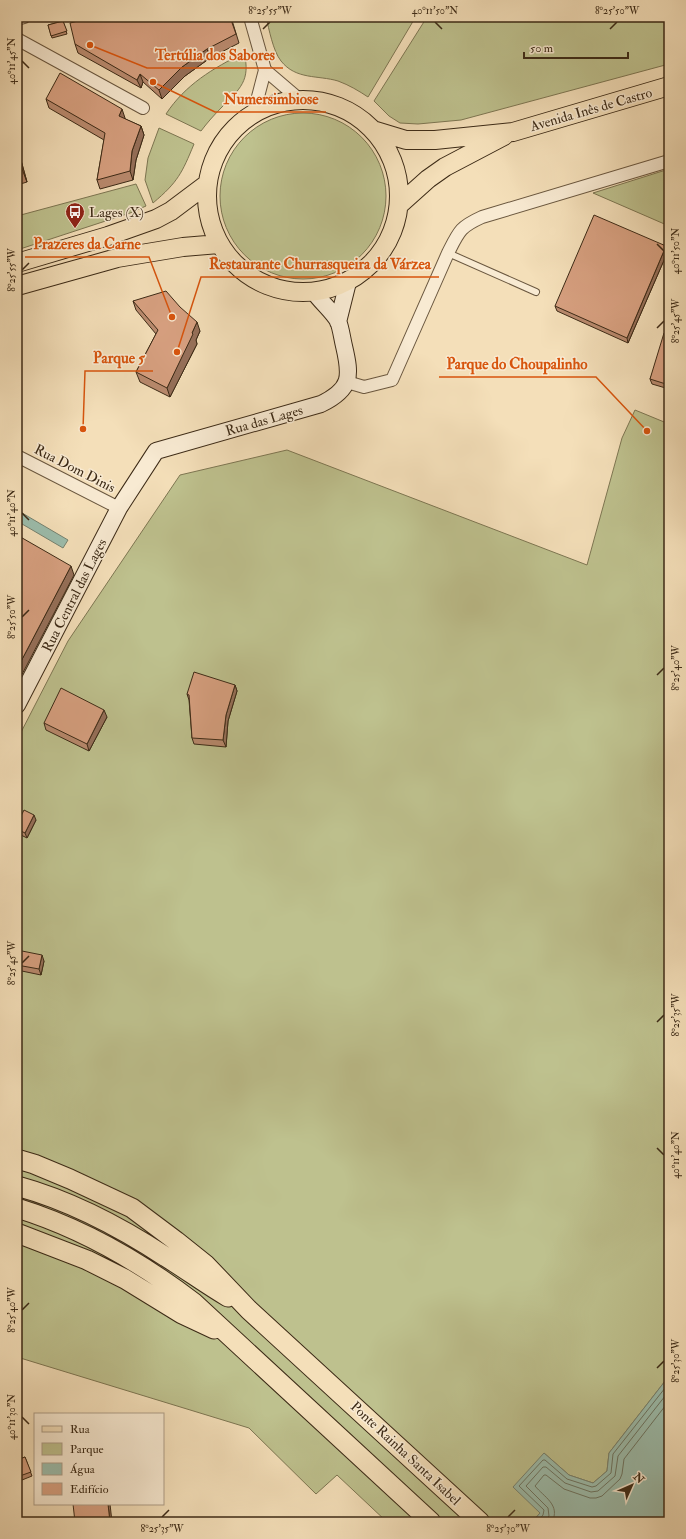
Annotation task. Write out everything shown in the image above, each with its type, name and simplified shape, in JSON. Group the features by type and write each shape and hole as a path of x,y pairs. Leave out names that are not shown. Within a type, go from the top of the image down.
{"highway":[{"path":"17,1159 34,1164 70,1179 132,1208 206,1265 250,1310"},
{"path":"17,1186 54,1198 105,1222 165,1256 203,1282 250,1310"},
{"path":"17,1208 48,1218 108,1245 141,1265 193,1302 432,1522"},
{"path":"17,1233 87,1260 132,1283 182,1314 230,1337"},
{"name":"Ponte Rainha Santa Isabel","path":"250,1310 331,1383 480,1522"}],"main road":[{"name":"Avenida Inês de Castro","path":"373,130 406,140 435,140 512,132 669,86"},
{"path":"299,99 330,104 352,112 373,130 386,146 394,164 399,184 400,205 396,224 389,242 378,258 369,267 348,282 331,289 314,292 293,292 272,288 253,279 234,264 219,244 212,230 206,199 211,165 228,134 240,122 254,112 276,103 299,99"},
{"name":"Avenida Inês de Castro","path":"400,205 445,167 512,132"},
{"path":"17,263 108,236 156,219 171,211 207,184"},
{"path":"17,286 117,258 183,247 219,244"},
{"path":"338,322 348,282"},
{"path":"314,292 338,322 349,367 347,382"},
{"name":"Rua das Lages","path":"132,487 156,451 321,404 337,395 347,382"},
{"name":"Rua Central das Lages","path":"17,704 119,508 132,487"}],"street":[{"path":"17,19 24,17"},
{"path":"250,17 265,70 254,112"},
{"path":"17,39 143,108"},
{"path":"265,70 299,99"},
{"path":"347,382 364,387 392,380 448,253 458,233 467,224 482,217 669,161"},
{"name":"Rua Dom Dinis","path":"17,456 119,508"}],"lane":[{"path":"448,253 536,292"}],"green space":[{"path":"266,17 415,18 368,97 354,88 338,81 300,74 287,67 278,57"},
{"path":"427,17 669,17 669,64 461,120 418,124 400,123 389,116 374,101"},
{"path":"244,53 246,70 245,77 239,89 201,131 166,114 182,94 200,78"},
{"path":"303,113 335,119 362,137 380,164 386,196 380,228 362,255 335,273 303,279 271,273 244,255 226,228 220,196 226,164 244,137 271,119"},
{"path":"159,128 194,144 174,183 153,203 145,180 148,158"},
{"path":"669,169 669,226 593,193"},
{"path":"136,184 146,206 130,213 17,250 17,216"},
{"path":"635,410 669,424 669,1376 609,1453 607,1471 593,1483 569,1475 544,1453 540,1513 532,1522 387,1522 337,1475 316,1494 249,1428 17,1357 17,740 68,641 180,475 287,450 587,565 622,438"}],"water":[{"path":"17,510 68,540 63,548 17,521"},
{"path":"669,1376 669,1522 532,1522 540,1513 513,1487 544,1453 569,1475 593,1483 607,1471 609,1453"}],"building":[{"path":"94,17 230,17 236,34 207,49 182,67 159,90 140,74 137,80 75,44 70,23"},
{"path":"63,21 67,31 51,36 48,25"},
{"path":"60,73 122,109 119,116 141,126 132,151 130,171 97,180 105,133 46,99"},
{"path":"17,150 22,169 17,171"},
{"path":"594,215 666,246 627,338 555,306"},
{"path":"166,291 180,307 197,322 192,333 193,334 167,388 136,372 158,330 133,301"},
{"path":"664,333 669,334 669,385 650,379"},
{"path":"17,535 71,566 17,669"},
{"path":"194,672 235,685 226,715 223,740 192,738 189,695 187,694"},
{"path":"61,688 104,710 87,744 44,723"},
{"path":"24,810 34,815 25,833 17,829 17,824"},
{"path":"17,950 42,955 39,969 17,965"},
{"path":"25,1457 31,1472 17,1477 17,1460"},
{"path":"73,1505 108,1505 110,1522 75,1522"}],"place":[{"name":"Tertúlia dos Sabores","path":"90,45"},
{"name":"Numersimbiose","path":"153,82"},
{"name":"Lages (X)","path":"75,229"},
{"name":"Prazeres da Carne","path":"172,317"},
{"name":"Restaurante Churrasqueira da Várzea","path":"177,352"},
{"name":"Parque 5","path":"83,429"},
{"name":"Parque do Choupalinho","path":"647,431"}]}
